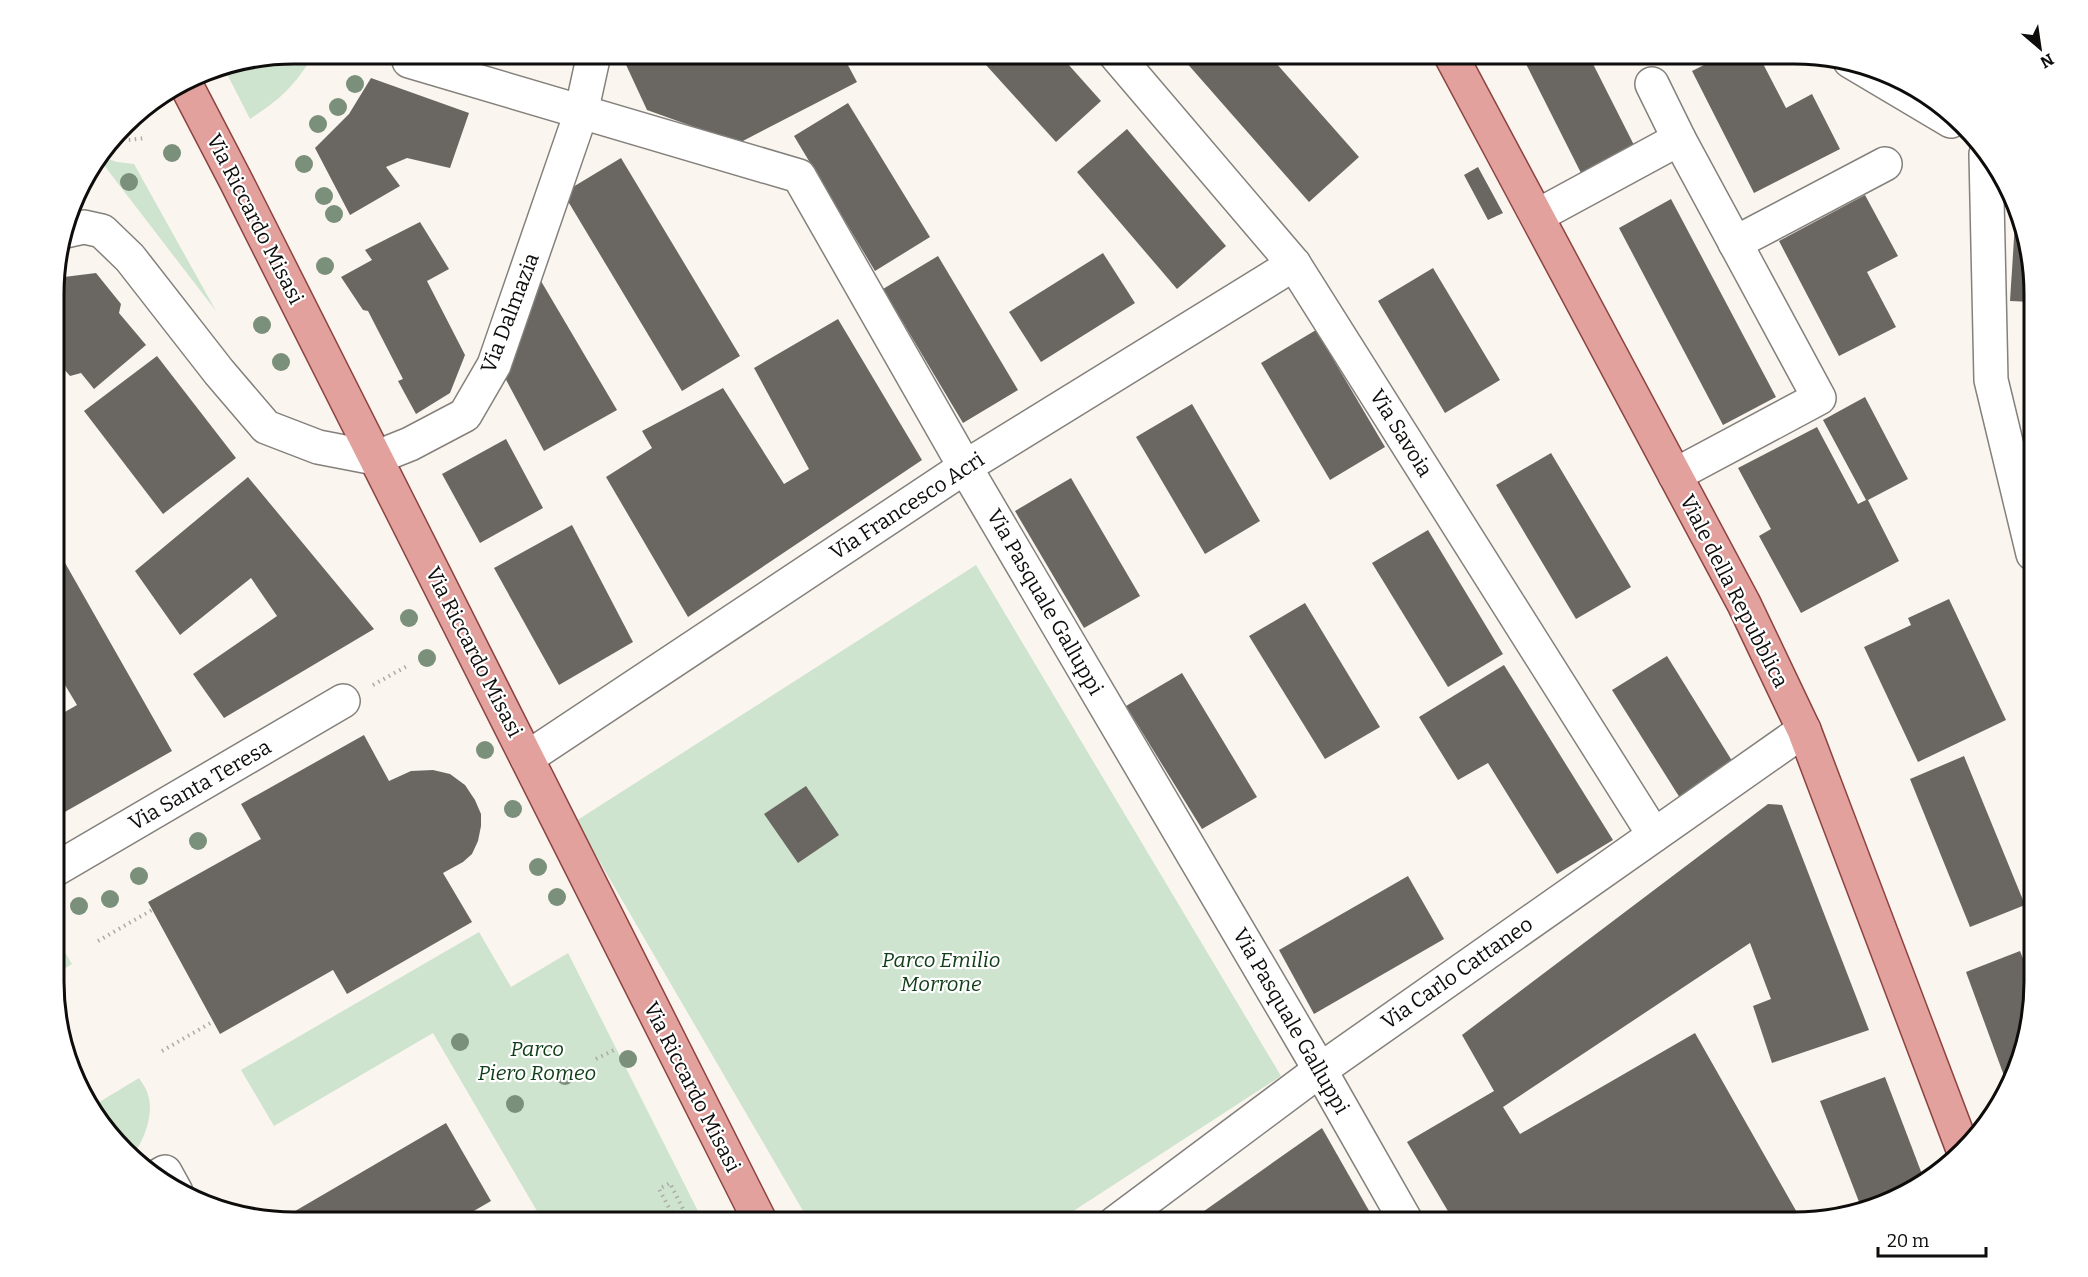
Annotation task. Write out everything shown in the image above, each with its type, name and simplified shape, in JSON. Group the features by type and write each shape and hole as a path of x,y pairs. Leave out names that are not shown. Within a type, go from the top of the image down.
{"main road":[{"name":"Viale della Repubblica","path":"1455,64 1744,604 1804,730 1960,1141"},
{"name":"Via Riccardo Misasi","path":"189,90 755,1212"}],"street":[{"name":"Via Pasquale Galluppi","path":"420,64 799,176 965,467 1320,1070 1401,1212"},
{"name":"Via Dalmazia","path":"375,458 410,444 465,415 494,365 581,113 592,64"},
{"name":"Via Savoia","path":"1124,64 1294,264 1654,835"},
{"path":"1652,84 1679,139 1819,398 1675,475"},
{"path":"1898,89 1923,104"},
{"path":"1537,216 1679,139"},
{"path":"1735,243 1886,164"},
{"path":"1986,169 1990,380 2024,514"},
{"path":"74,229 84,227 102,231 130,258 219,372 266,427 318,447 375,458"},
{"name":"Via Francesco Acri","path":"527,758 965,467 1294,264"},
{"name":"Via Santa Teresa","path":"64,864 344,701"},
{"name":"Via Carlo Cattaneo","path":"1130,1212 1320,1070 1804,730"}],"path":[{"path":"124,140 146,138"},
{"path":"344,701 409,665"},
{"path":"98,941 152,910"},
{"path":"162,1052 214,1021"},
{"path":"596,1059 616,1048"},
{"path":"671,1212 659,1189 670,1184 684,1212"}],"green space":[{"path":"308,64 283,94 250,119 227,75 264,66"},
{"path":"108,159 134,164 216,311 104,165"},
{"name":"Parco Emilio Morrone","path":"976,565 1281,1076 1072,1212 804,1212 576,821"},
{"name":"Parco Piero Romeo","path":"479,932 511,987 568,953 698,1212 538,1212 433,1033 274,1126 241,1070"},
{"path":"64,951 72,964 64,969"},
{"path":"139,1078 146,1088 150,1110 145,1133 136,1149 121,1134 98,1103"}],"building":[{"path":"626,64 847,64 857,82 739,143 647,110"},
{"path":"985,64 1068,64 1101,101 1056,142"},
{"path":"1188,64 1277,64 1359,157 1309,202"},
{"path":"1526,64 1593,64 1636,149 1583,177"},
{"path":"1706,64 1763,64 1786,108 1812,94 1840,149 1754,193 1692,71"},
{"path":"371,78 469,113 450,168 407,158 386,167 400,186 350,215 315,148 349,114"},
{"path":"848,103 930,237 875,271 794,136"},
{"path":"1127,129 1226,246 1177,289 1077,172"},
{"path":"621,158 740,356 682,391 563,193"},
{"path":"1478,167 1503,213 1488,220 1464,175"},
{"path":"1865,195 1898,256 1867,272 1896,327 1839,356 1779,241"},
{"path":"1671,199 1776,397 1723,425 1619,228"},
{"path":"420,222 449,269 427,281 465,355 450,393 416,414 398,381 403,379 368,311 363,310 341,277 372,260 365,250"},
{"path":"2014,230 2022,264 2024,302 2010,301"},
{"path":"1103,253 1135,303 1041,362 1009,312"},
{"path":"938,256 1018,390 963,423 883,289"},
{"path":"1433,268 1500,380 1445,413 1378,301"},
{"path":"96,273 121,304 119,313 146,345 94,389 81,373 70,376 64,369 65,277"},
{"path":"538,276 617,410 544,451 503,374"},
{"path":"838,319 922,460 688,617 606,477 652,448 642,431 723,388 784,484 809,469 754,368"},
{"path":"1316,330 1385,447 1330,480 1261,363"},
{"path":"157,356 236,458 163,514 84,411"},
{"path":"1865,397 1908,479 1868,500 1899,561 1801,613 1759,536 1771,529 1738,468 1817,427 1858,504 1866,500 1823,420"},
{"path":"1192,404 1260,521 1205,554 1136,437"},
{"path":"506,439 543,508 480,543 442,474"},
{"path":"1551,453 1631,587 1576,619 1496,485"},
{"path":"248,477 374,629 224,718 193,674 277,616 251,578 180,635 135,571"},
{"path":"1071,478 1140,596 1084,628 1015,511"},
{"path":"572,525 633,642 559,685 494,568"},
{"path":"1428,530 1503,654 1448,687 1372,563"},
{"path":"64,561 172,751 64,812 64,712 77,705 64,683"},
{"path":"1949,599 2006,720 1918,762 1864,647 1911,625 1908,618"},
{"path":"1305,603 1380,727 1325,759 1249,636"},
{"path":"1667,656 1734,764 1680,798 1612,690"},
{"path":"1504,665 1613,840 1557,874 1488,763 1458,780 1419,717"},
{"path":"1182,673 1257,797 1202,829 1126,706"},
{"path":"364,735 389,781 411,771 433,770 450,774 465,785 475,800 481,814 478,841 472,854 443,873 472,922 347,994 333,970 220,1034 148,902 261,839 241,804"},
{"path":"1964,756 2024,905 1970,927 1910,779"},
{"path":"806,786 839,835 798,863 764,814"},
{"path":"1768,804 1782,805 1869,1030 1772,1063 1753,1006 1771,999 1750,943 1503,1107 1520,1134 1695,1033 1797,1212 1448,1212 1407,1142 1494,1091 1462,1035"},
{"path":"1408,876 1444,939 1314,1014 1279,950"},
{"path":"2020,951 2024,961 2022,1013 2016,1042 2004,1076 1966,972"},
{"path":"1885,1077 1922,1173 1895,1189 1859,1203 1820,1101"},
{"path":"446,1123 491,1201 472,1212 293,1212"},
{"path":"1322,1128 1370,1212 1203,1212"}]}
